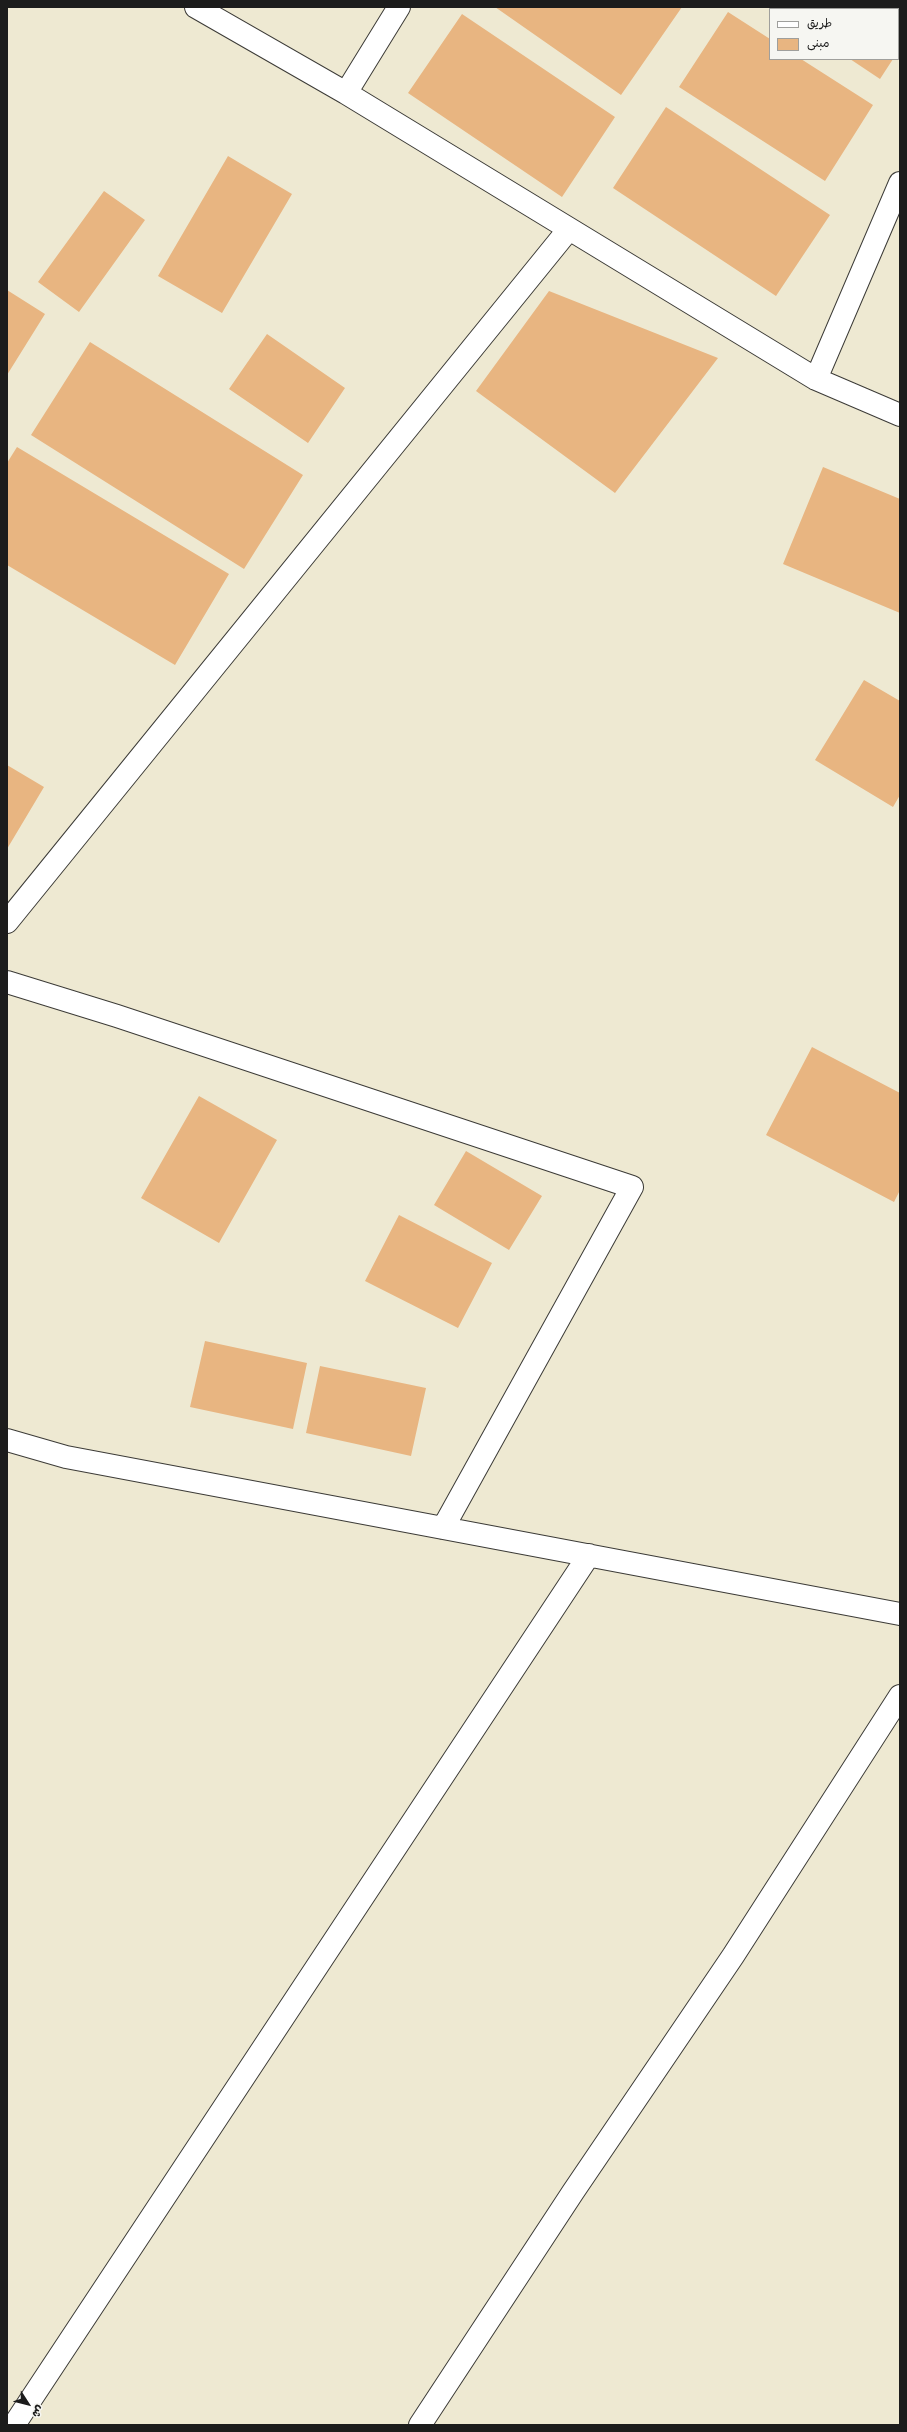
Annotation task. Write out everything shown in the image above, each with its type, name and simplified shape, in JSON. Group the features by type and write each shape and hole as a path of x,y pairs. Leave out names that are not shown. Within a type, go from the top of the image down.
{"street":[{"path":"196,7 346,93 816,379 900,415"},
{"path":"346,93 399,7"},
{"path":"816,379 900,183"},
{"path":"7,922 569,229"},
{"path":"7,982 117,1016 632,1187 443,1528"},
{"path":"7,1440 66,1457 900,1614"},
{"path":"14,2425 590,1555"},
{"path":"420,2425 577,2186 734,1956 900,1696"}],"building":[{"path":"495,7 682,7 621,95"},
{"path":"771,7 900,7 900,49 899,50 899,8"},
{"path":"728,12 769,38 769,60 803,60 873,105 825,181 679,87"},
{"path":"462,14 615,117 562,197 408,93"},
{"path":"852,60 892,60 880,79"},
{"path":"666,107 830,215 776,296 613,188"},
{"path":"228,156 292,194 222,313 158,276"},
{"path":"104,191 145,220 79,312 38,282"},
{"path":"7,290 45,314 7,375"},
{"path":"549,291 718,358 615,493 476,391"},
{"path":"267,334 345,388 308,443 229,389"},
{"path":"90,342 303,475 244,569 31,435"},
{"path":"17,447 229,574 175,665 7,565 7,463"},
{"path":"823,467 900,499 900,613 783,564"},
{"path":"864,680 900,701 900,795 893,807 815,760"},
{"path":"7,765 44,787 7,849"},
{"path":"812,1047 900,1093 900,1190 894,1202 766,1135"},
{"path":"199,1096 277,1140 219,1243 141,1198"},
{"path":"466,1151 542,1196 509,1250 434,1205"},
{"path":"399,1215 492,1263 458,1328 365,1281"},
{"path":"205,1341 307,1363 293,1429 190,1407"},
{"path":"320,1366 426,1388 411,1456 306,1433"}]}
